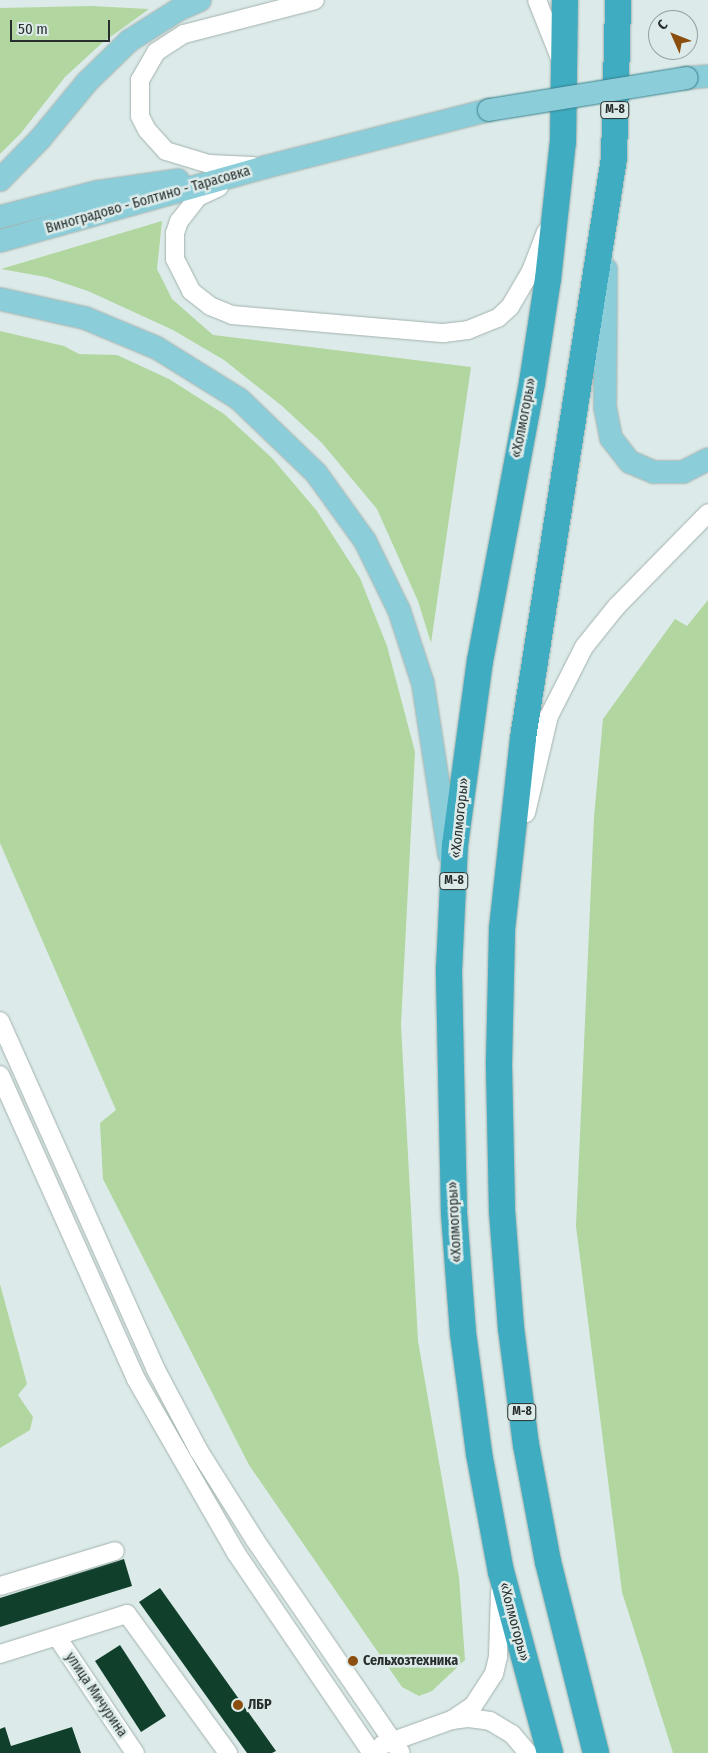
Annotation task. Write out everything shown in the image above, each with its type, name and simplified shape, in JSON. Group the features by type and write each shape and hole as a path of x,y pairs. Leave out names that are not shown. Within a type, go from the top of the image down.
{"highway":[{"name":"«Холмогоры»","path":"550,1753 501,1572 475,1425 463,1333 454,1213 449,970 455,845 480,661 532,383 558,196 566,79 565,0"},
{"name":"М-8","path":"596,1753 548,1562 526,1446 511,1328 501,1190 499,1063 502,929 523,738 606,220 614,158 618,0"}],"main road":[{"path":"0,180 40,139 87,82 129,42 178,10 200,0"},
{"path":"266,167 489,110 708,76"},
{"name":"Виноградово - Болтино - Тарасовка","path":"0,217 97,192 266,167"},
{"name":"Виноградово - Болтино - Тарасовка","path":"0,241 266,167"},
{"path":"606,220 605,407 611,438 630,462 654,472 683,472 708,459"},
{"path":"0,299 85,318 157,348 239,399 316,473 365,542 399,610 423,684 453,885"}],"street":[{"path":"266,167 209,164 166,150 146,130 140,116 138,100 140,80 156,52 184,34 315,0"},
{"path":"537,0 566,79"},
{"path":"266,167 198,198 186,209 175,233 175,260 184,282 210,306 232,315 444,333 485,325 510,307 519,292 537,255 558,196"},
{"path":"502,929 539,748 557,695 600,625 708,513"},
{"path":"0,1021 155,1368 199,1450 254,1540 396,1746"},
{"path":"0,1075 136,1379 236,1553 370,1752 396,1746 452,1720 473,1706 494,1674 498,1656 501,1572"},
{"path":"0,1586 115,1550"},
{"path":"0,1654 127,1614 228,1753"},
{"name":"улица Мичурина","path":"57,1636 135,1753"},
{"path":"452,1720 468,1718 490,1722 512,1734 528,1753"}],"green space":[{"path":"91,6 149,9 102,43 65,77 21,133 0,154 0,8"},
{"path":"162,221 157,269 172,299 213,335 471,367 431,643 418,601 377,509 322,443 282,406 224,360 173,330 88,291 46,277 1,269"},
{"path":"0,331 64,346 79,354 117,355 169,379 224,414 272,458 317,511 360,578 387,646 415,752 401,1025 418,1341 459,1577 465,1660 432,1691 419,1696 402,1687 249,1465 103,1179 100,1123 116,1110 0,843"},
{"path":"708,600 708,1753 673,1753 622,1592 576,1226 594,817 603,719 675,619 687,626"},
{"path":"0,1284 27,1384 18,1395 33,1417 30,1430 0,1448"}],"building":[{"path":"124,1559 132,1586 0,1627 0,1598"},
{"path":"160,1588 276,1751 272,1753 247,1753 139,1602"},
{"path":"120,1645 166,1716 141,1732 95,1661"},
{"path":"5,1727 11,1746 72,1727 81,1753 0,1753 0,1729"}],"place":[{"name":"Сельхозтехника","path":"353,1661"},
{"name":"ЛБР","path":"238,1705"}]}
